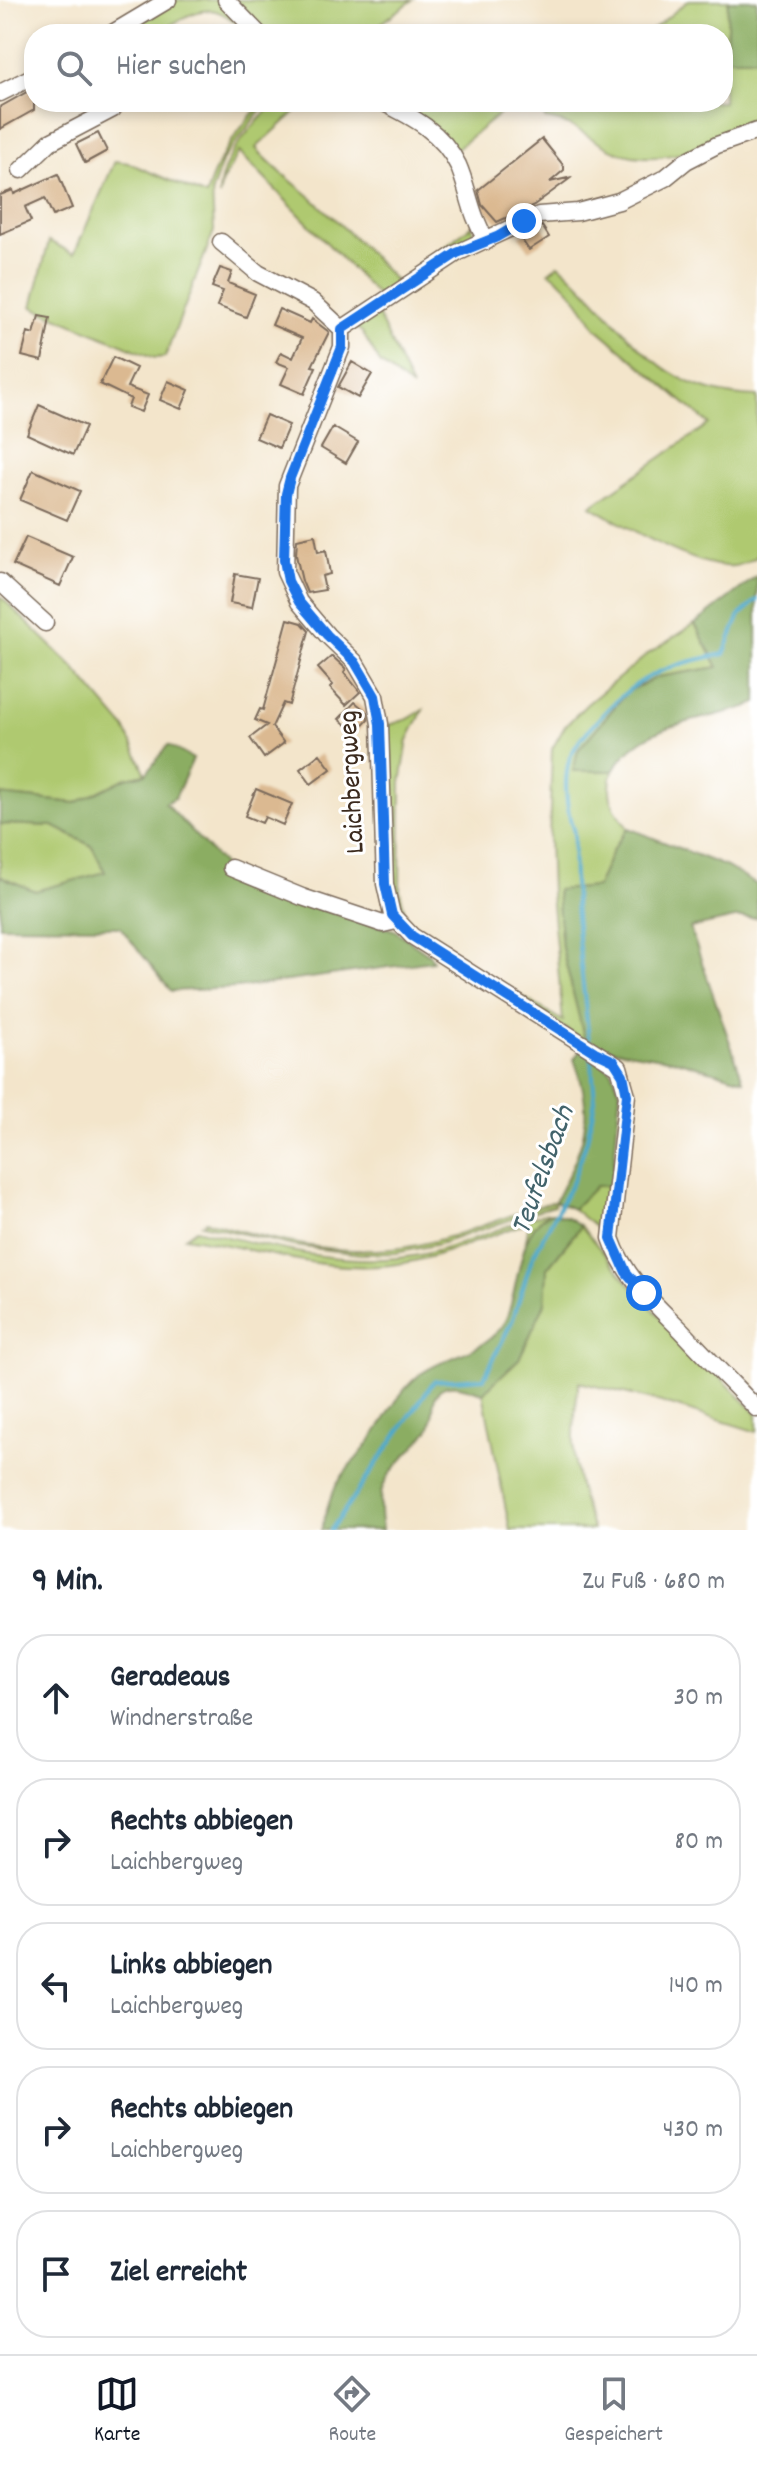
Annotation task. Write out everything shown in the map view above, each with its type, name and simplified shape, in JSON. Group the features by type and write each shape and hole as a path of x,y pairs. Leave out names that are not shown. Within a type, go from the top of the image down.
{"street":[{"path":"226,0 249,24"},
{"path":"127,24 163,1"},
{"path":"0,93 24,81"},
{"path":"21,170 50,142 107,112"},
{"path":"400,112 430,129 445,143 458,166 468,201 487,241"},
{"path":"221,242 258,273 313,302 342,329 457,253 539,215 578,212 619,201 665,178 686,161 717,145 757,131"},
{"name":"Laichbergweg","path":"342,329 342,347 287,486 285,572 299,602 355,662 375,696 380,724 385,884 396,921"},
{"path":"0,582 45,623"},
{"path":"231,868 279,889 383,924 396,921 437,953 619,1067 627,1095 611,1238 626,1272 757,1409"}],"green space":[{"path":"177,0 217,0 242,24 236,24 222,13 206,10 174,24 139,24"},
{"path":"235,0 413,0 380,24 258,24"},
{"path":"689,0 734,0 728,3 727,24 659,24"},
{"path":"757,0 757,58 733,58 733,24 727,24 728,2"},
{"path":"733,58 757,58 757,125 689,151 653,157 635,156 618,152 568,125 545,119 543,112 733,112"},
{"path":"254,112 259,112 223,159 212,191 214,231 165,357 155,358 32,307 49,241 74,254 115,161 129,163 206,196 215,170"},
{"path":"267,112 295,112 256,148 335,219 398,284 472,225 474,237 380,298 239,152 222,182 219,196 224,169 247,133"},
{"path":"408,112 502,112 456,149"},
{"path":"559,264 645,352 667,370 692,384 721,393 757,397 757,557 734,566 701,561 661,545 591,506 709,424 596,328 569,289 549,272"},
{"path":"378,315 412,388 380,363 362,332 356,328"},
{"path":"757,576 757,703 659,731 626,753 613,771 573,771 578,750 627,692 658,677 718,667 695,624"},
{"path":"0,596 73,667 125,728 146,774 126,778 76,803 0,795"},
{"path":"695,624 718,667 658,677 627,692 578,750 574,771 613,771 610,795 618,815 628,828 613,849 597,887 557,891 562,948 585,1041 422,940 392,903 386,726 423,710 408,740 401,783 400,891 407,921 446,951 563,1021 551,893 552,749 565,726 587,704 648,654"},
{"path":"168,745 193,759 175,798 165,803 229,871 306,905 394,930 430,955 433,961 237,988 171,991 120,927 0,926 0,876 35,891 105,872 92,846 53,826 0,824 0,795 76,803 126,778 146,774"},
{"path":"0,824 53,826 92,846 106,873 35,891 0,876"},
{"path":"628,828 727,867 757,885 757,918 735,918 690,928 743,1080 679,1061 610,1049 585,1041 562,948 557,890 597,887 613,849"},
{"path":"581,1049 612,1071 620,1091 612,1186 596,1186 573,1209 555,1201 584,1132 585,1099 574,1059"},
{"path":"596,1185 612,1186 604,1231 601,1232 573,1209"},
{"path":"555,1201 554,1205 439,1244 396,1253 361,1254 293,1246 202,1224 206,1221 255,1235 331,1249 382,1250 445,1238"},
{"path":"552,1213 546,1215 526,1240 529,1222 443,1253 385,1266 356,1267 298,1260 185,1237 196,1229 309,1254 338,1258 396,1258 440,1250"},
{"path":"552,1213 567,1217 581,1226 547,1268 545,1303 519,1359 483,1393 451,1386 437,1393 429,1429 384,1484 380,1503 382,1530 321,1530 337,1484 411,1383 429,1369 477,1347 497,1332 510,1309 525,1245 541,1219"},
{"path":"581,1226 637,1293 757,1414 757,1432 661,1402 579,1382 574,1457 580,1491 593,1530 510,1530 483,1393 519,1359 545,1303 547,1268"}],"building":[{"path":"24,94 24,112 30,112 0,129 0,107"},
{"path":"98,133 107,151 85,163 76,144"},
{"path":"542,139 564,166 564,170 550,182 572,177 534,205 497,222 482,205 478,190"},
{"path":"58,174 72,208 53,216 45,198 25,207 31,221 0,234 0,195 13,190 14,194"},
{"path":"542,226 549,237 529,250 519,236"},
{"path":"220,268 232,272 228,283 255,294 246,317 217,306 223,291 212,287"},
{"path":"279,309 310,323 312,319 329,332 312,366 316,367 304,394 281,384 289,367 276,362 281,352 293,358 302,338 272,325"},
{"path":"39,316 50,318 42,361 22,356 28,332 34,334"},
{"path":"113,357 136,368 127,387 148,395 141,412 128,407 131,399 100,384"},
{"path":"352,362 372,374 358,398 338,387"},
{"path":"168,381 189,390 181,409 160,400"},
{"path":"39,405 86,426 73,455 27,434"},
{"path":"266,415 289,425 279,448 256,438"},
{"path":"333,427 358,442 346,463 321,448"},
{"path":"33,470 80,491 67,520 20,500"},
{"path":"315,535 318,552 326,550 330,574 322,576 325,590 307,593 296,555 297,539"},
{"path":"26,537 73,557 60,586 13,565"},
{"path":"235,574 258,578 252,607 230,603"},
{"path":"288,619 302,623 309,631 289,705 283,703 272,727 284,743 264,758 250,738 267,725 255,720 260,709 263,710"},
{"path":"332,656 346,669 344,672 360,692 346,705 330,688 333,685 318,668"},
{"path":"355,702 367,712 368,720 356,733 339,719"},
{"path":"320,754 331,769 311,784 300,769"},
{"path":"256,789 292,804 283,825 265,817 262,823 245,816"}],"waterway":[{"name":"Teufelsbach","path":"589,1042 576,913 574,835 567,795 566,777 570,757 589,729 637,684 684,663 724,654 740,615 757,600"},
{"name":"Teufelsbach","path":"331,1530 434,1381 484,1378 513,1319 532,1258 573,1181 587,1140 595,1100 591,1055"}],"route":[{"path":"524,221 497,237 457,253 342,329 342,347 287,486 285,572 299,602 355,662 375,696 380,724 385,884 396,921 412,936 462,970 614,1061 623,1075 627,1095 611,1238 626,1272 644,1293"}]}
